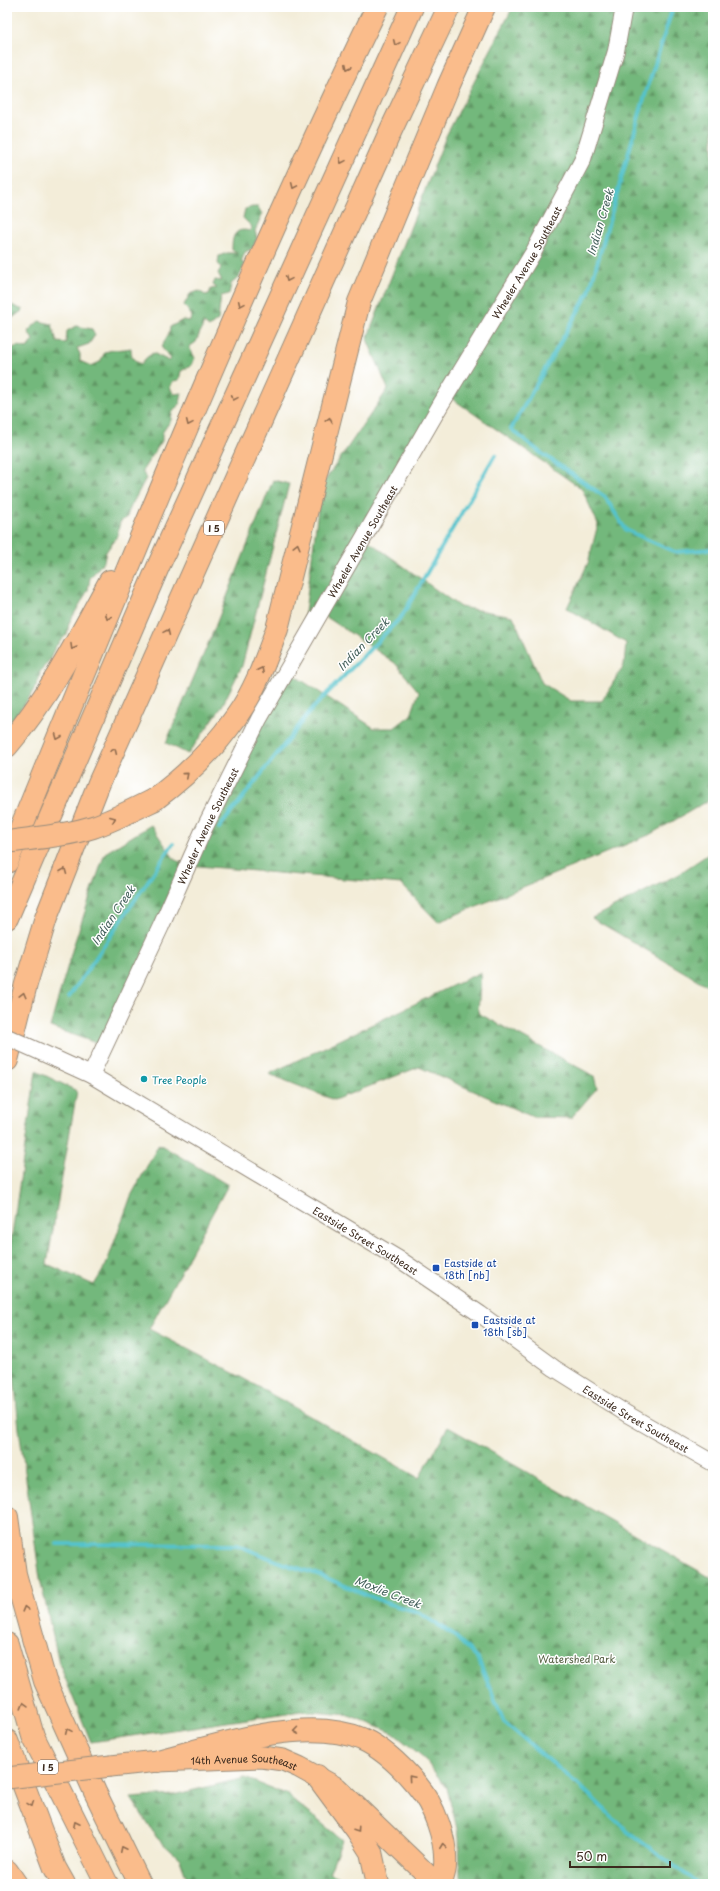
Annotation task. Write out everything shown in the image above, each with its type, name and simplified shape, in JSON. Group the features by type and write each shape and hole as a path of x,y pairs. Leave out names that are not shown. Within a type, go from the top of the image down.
{"highway":[{"path":"7,862 176,452 331,102 377,7"},
{"path":"7,918 158,567 412,7"},
{"name":"I 5","path":"7,1060 26,984 46,918 99,783 391,130 449,7"},
{"path":"7,842 46,837 92,827 125,814 155,799 197,765 237,717 264,666 277,629 359,302 448,87 484,7"},
{"path":"7,746 23,727 50,687 116,569 176,452"},
{"path":"7,1517 15,1574 45,1681 95,1792 140,1884"},
{"name":"I 5","path":"7,1644 33,1736 107,1884"},
{"path":"158,1760 238,1740 301,1730 337,1732 362,1739 385,1753 407,1773 423,1792 434,1809 441,1834 445,1866 441,1884"},
{"path":"7,1741 55,1868 64,1884"},
{"path":"317,1776 357,1830 371,1852 378,1884"},
{"path":"7,1871 16,1884"}],"main road":[{"name":"14th Avenue Southeast","path":"7,1778 158,1760 262,1757 283,1760 317,1776 337,1788 437,1884"}],"street":[{"name":"Wheeler Avenue Southeast","path":"91,1075 204,831 259,719 441,404 533,253 582,158 616,51 624,7"},
{"name":"Eastside Street Southeast","path":"7,1037 91,1075 402,1261 480,1314 554,1368 627,1414 713,1463"}],"green space":[{"path":"513,7 713,7 713,798 649,835 438,922 401,884 188,865 286,670 374,728 394,728 411,715 419,692 395,663 319,612 363,537 460,607 513,616 542,683 571,701 602,701 624,665 626,643 567,608 588,563 598,524 582,489 447,395 303,628 321,486 388,389 367,339 446,136"},
{"path":"258,207 262,214 255,231 257,238 253,248 245,252 241,262 245,264 239,277 231,284 229,294 221,296 218,320 209,327 204,323 196,342 189,347 195,358 191,366 181,371 179,380 173,381 170,388 174,394 182,393 180,403 172,413 171,420 162,433 162,441 142,471 146,478 129,510 127,517 120,522 117,536 106,552 104,561 90,578 88,590 69,623 67,634 55,647 50,659 40,672 36,685 28,700 7,725 7,351 17,346 27,348 33,340 28,331 39,321 52,324 57,342 66,343 67,331 76,326 92,329 95,335 89,344 77,348 80,354 80,361 91,366 100,362 105,352 131,348 133,358 141,364 153,353 169,361 171,359 162,348 170,327 183,320 190,321 192,316 184,305 190,294 199,291 205,295 209,294 211,289 217,288 213,285 215,280 222,281 218,273 221,268 218,263 219,256 227,253 237,253 232,250 233,237 240,230 250,231 252,227 243,218 245,209"},
{"path":"7,303 23,310 7,322"},
{"path":"273,480 289,484 242,666 221,708 188,754 166,743 213,632"},
{"path":"151,825 175,860 188,865 105,1046 50,1027 74,944 105,853"},
{"path":"713,851 713,989 592,918 677,875"},
{"path":"481,972 478,1013 594,1076 597,1088 571,1118 533,1117 419,1067 334,1100 269,1074"},
{"name":"Watershed Park","path":"36,1071 77,1091 47,1264 94,1285 106,1265 131,1196 159,1144 228,1185 149,1329 239,1376 419,1478 448,1427 713,1579 713,1884 469,1884 460,1876 459,1837 447,1788 422,1756 393,1733 349,1715 301,1711 91,1742 59,1663 40,1579 19,1429 7,1301 7,1277 10,1248"},
{"path":"245,1778 286,1794 342,1840 329,1873 354,1884 189,1884 180,1859 157,1838 131,1798 173,1795"}],"waterway":[{"name":"Indian Creek","path":"673,7 643,102 589,292 511,429 541,453 605,497 626,530 675,552 713,549"},
{"name":"Indian Creek","path":"219,828 313,708 402,616 495,455"},
{"name":"Indian Creek","path":"69,997 173,844"},
{"name":"Moxlie Creek","path":"57,1544 237,1545 284,1564 317,1574 386,1603 418,1612 453,1634 478,1659 504,1722 582,1788 628,1832 699,1884"}],"place":[{"name":"Tree People","path":"144,1079"},
{"name":"Eastside at 18th [nb]","path":"436,1268"},
{"name":"Eastside at 18th [sb]","path":"475,1325"}]}
